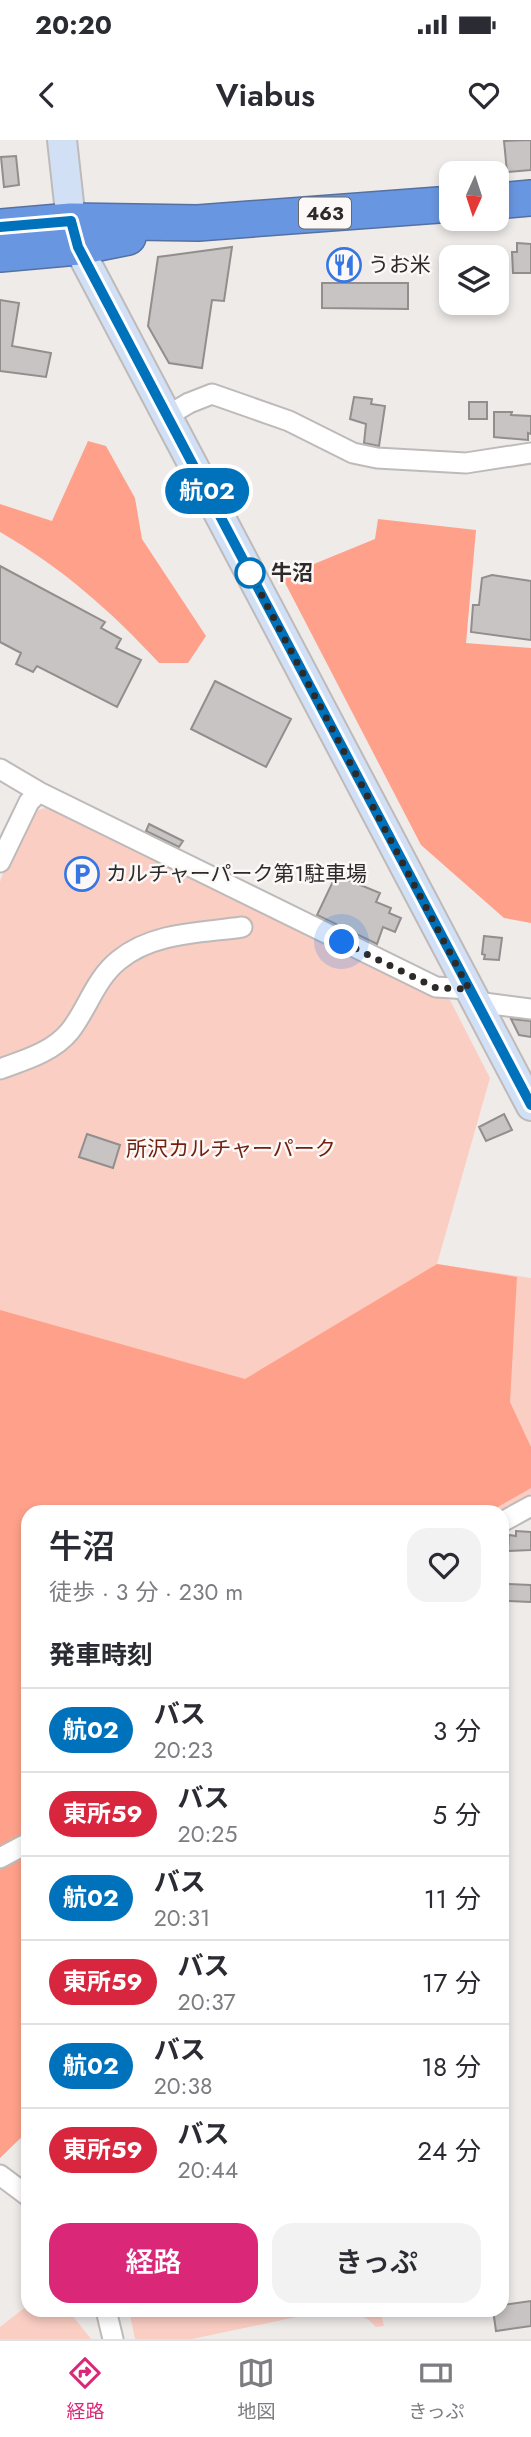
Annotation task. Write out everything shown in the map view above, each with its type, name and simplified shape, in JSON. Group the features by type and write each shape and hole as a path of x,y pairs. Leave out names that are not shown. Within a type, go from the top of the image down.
{"highway":[{"path":"509,200 531,198"},
{"name":"463","path":"0,254 74,234 439,205"},
{"name":"463","path":"0,227 74,234"}],"street":[{"path":"62,140 74,234 167,416 531,1105"},
{"path":"167,416 212,394 289,421 353,453 377,458 466,463 531,453"},
{"path":"0,769 39,792 436,988 531,1009"},
{"path":"0,862 29,802 39,792"},
{"path":"0,1069 37,1056 69,1033 103,976 118,960 160,939 242,927"},
{"path":"509,1518 531,1506"},
{"path":"0,1858 21,1847"},
{"path":"0,2175 21,2191"},
{"path":"108,2317 113,2339"}],"green space":[{"name":"所沢カルチャーパーク","path":"52,807 450,1000 490,1078 437,1264 531,1278 531,1494 509,1506 21,1505 21,1559 0,1700 0,882 27,820 35,811"},
{"path":"21,2310 21,2317 74,2317 91,2339 0,2339 0,2327"},
{"path":"130,2317 296,2317 192,2339 135,2339"},
{"path":"364,2317 382,2317 384,2326 376,2327"}],"shaded area":[{"path":"88,441 106,446 135,498 142,539 206,636 188,663 159,663 84,591 44,560 0,532 0,504 52,521"},
{"path":"378,519 476,530 466,643 531,648 531,923 504,918 421,845 282,577 375,539"},
{"path":"437,1264 517,1277 510,1402 531,1447 531,1488 501,1505 21,1505 21,2138 0,2158 0,1310 245,1379"}],"building":[{"path":"531,140 531,170 509,172 504,141"},
{"path":"16,156 19,185 4,187 1,157"},
{"path":"517,243 531,244 531,273 513,273 512,252 517,252"},
{"path":"232,247 224,301 212,300 202,368 169,363 148,326 158,257"},
{"path":"322,283 408,283 408,309 322,308"},
{"path":"0,300 19,303 12,346 51,353 46,377 0,371"},
{"path":"354,397 372,399 371,404 385,406 379,446 364,443 366,424 350,419"},
{"path":"469,402 487,402 487,419 469,419"},
{"path":"494,412 531,416 531,434 528,433 528,440 494,437"},
{"path":"0,566 105,622 101,628 121,639 116,648 141,660 117,707 37,666 33,672 16,664 21,653 0,642"},
{"path":"492,575 531,581 531,640 471,632 473,605 479,605 482,578"},
{"path":"215,681 291,719 266,767 191,729"},
{"path":"149,824 183,841 179,847 146,831"},
{"path":"336,875 380,893 376,902 391,908 389,913 401,918 395,932 383,927 377,944 317,915"},
{"path":"484,936 502,938 499,960 484,959"},
{"path":"511,1019 531,1021 531,1037 519,1035"},
{"path":"504,1114 512,1130 486,1141 479,1127"},
{"path":"87,1134 120,1145 113,1168 79,1157"},
{"path":"516,1531 531,1532 531,1550 509,1551 509,1535 516,1536"},
{"path":"509,1584 531,1585 531,1602 509,1601"},
{"path":"531,2301 531,2326 496,2331 494,2317 509,2317 509,2304"}],"bus line":[{"name":"航02","path":"0,227 71,221 78,247 531,1105"}],"place":[{"name":"うお米","path":"344,265"},
{"name":"牛沼","path":"250,573"},
{"name":"カルチャーパーク第1駐車場","path":"82,874"}],"route":[{"path":"250,573 469,989 436,988 342,942"}]}
